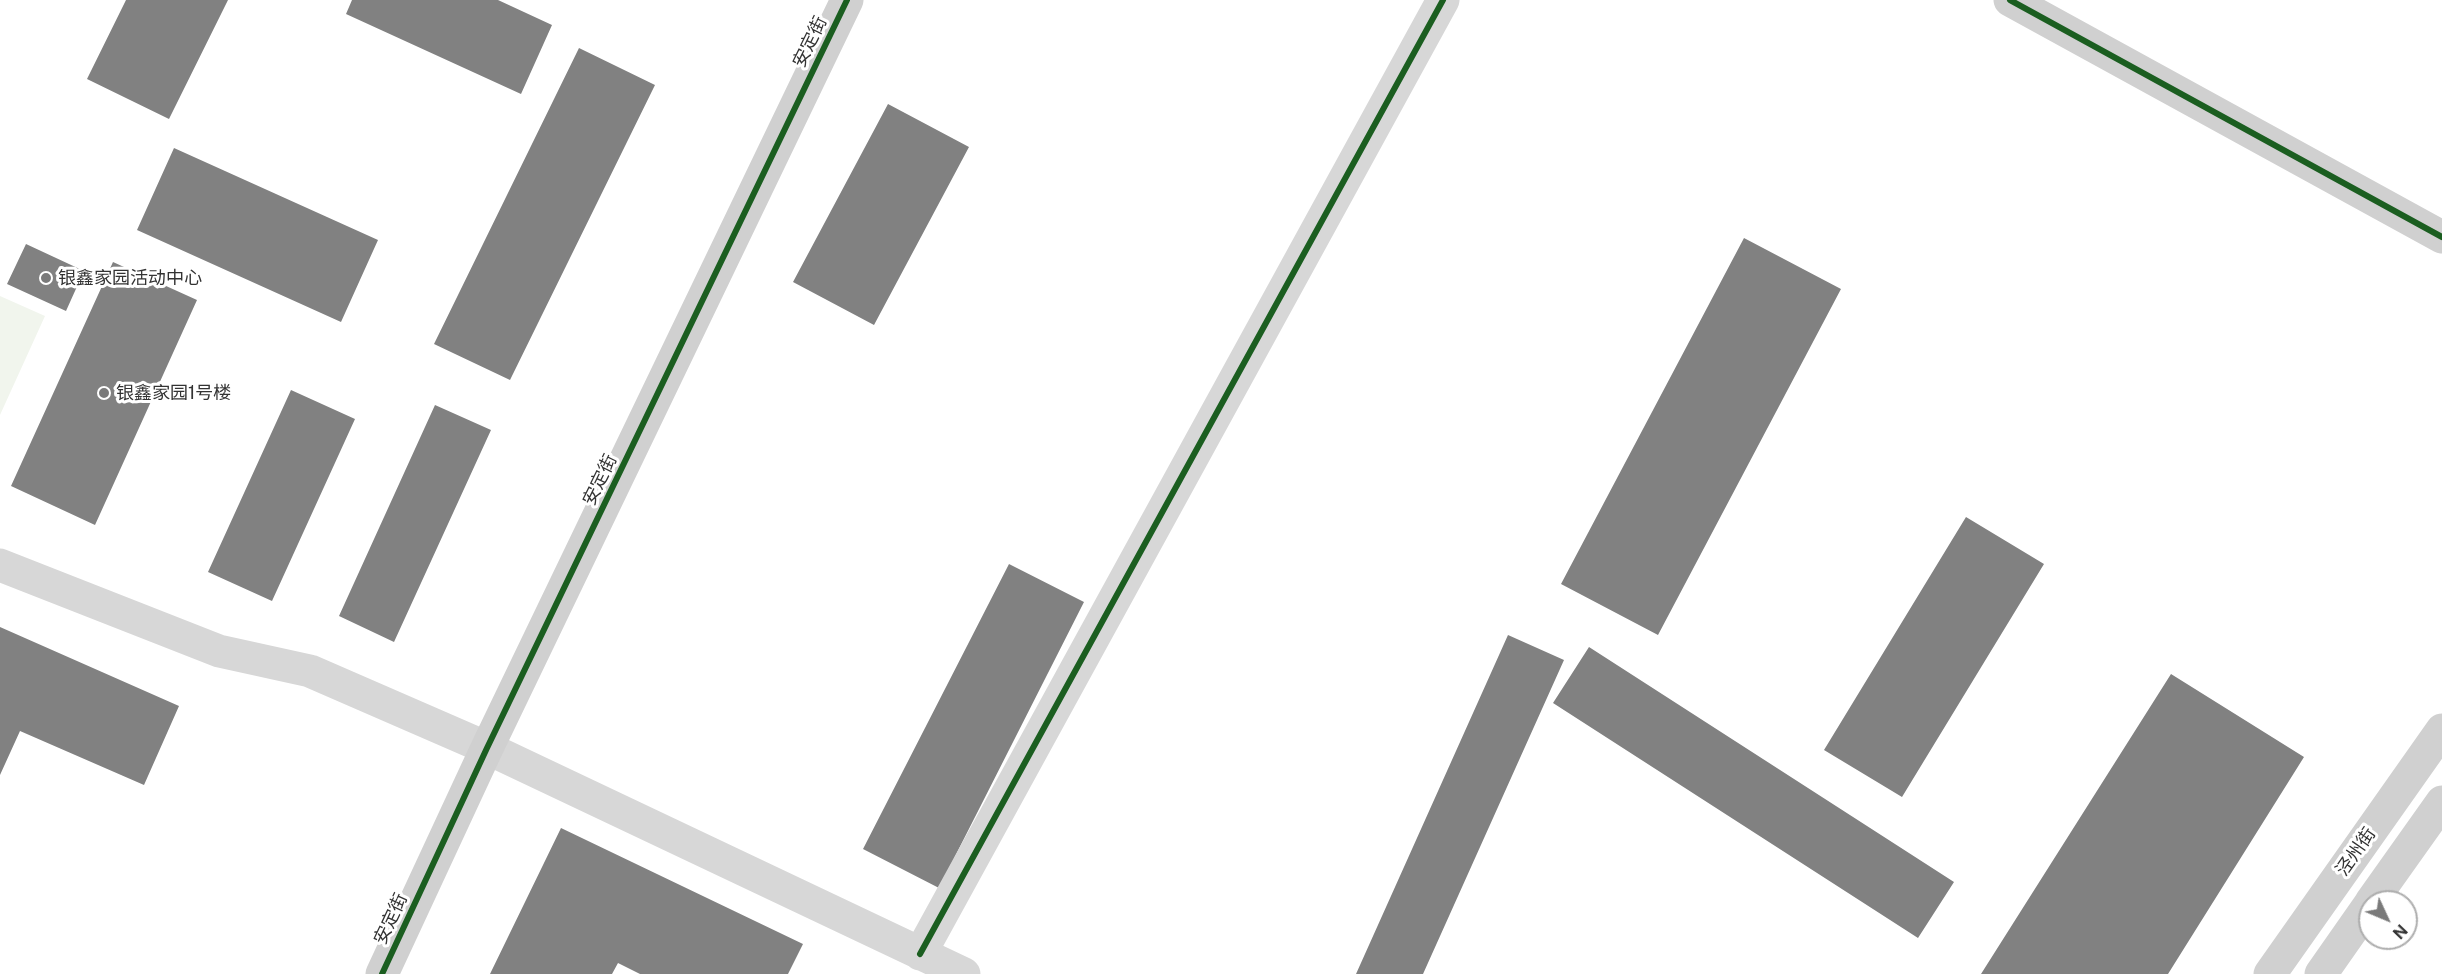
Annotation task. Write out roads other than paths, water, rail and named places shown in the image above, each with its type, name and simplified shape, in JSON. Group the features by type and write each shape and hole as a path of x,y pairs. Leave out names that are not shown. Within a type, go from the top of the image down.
{"street":[{"name":"安定街","path":"382,974 487,748 847,0"},
{"path":"920,954 1443,0"},
{"path":"2010,0 2442,237"},
{"path":"0,565 219,651 310,671 487,748 963,974"},
{"name":"泾州街","path":"2270,974 2442,730"},
{"path":"2380,890 2442,802"},
{"path":"2321,974 2358,921"}],"place":[{"name":"银鑫家园活动中心","path":"46,278"},
{"name":"银鑫家园1号楼","path":"104,393"}]}
